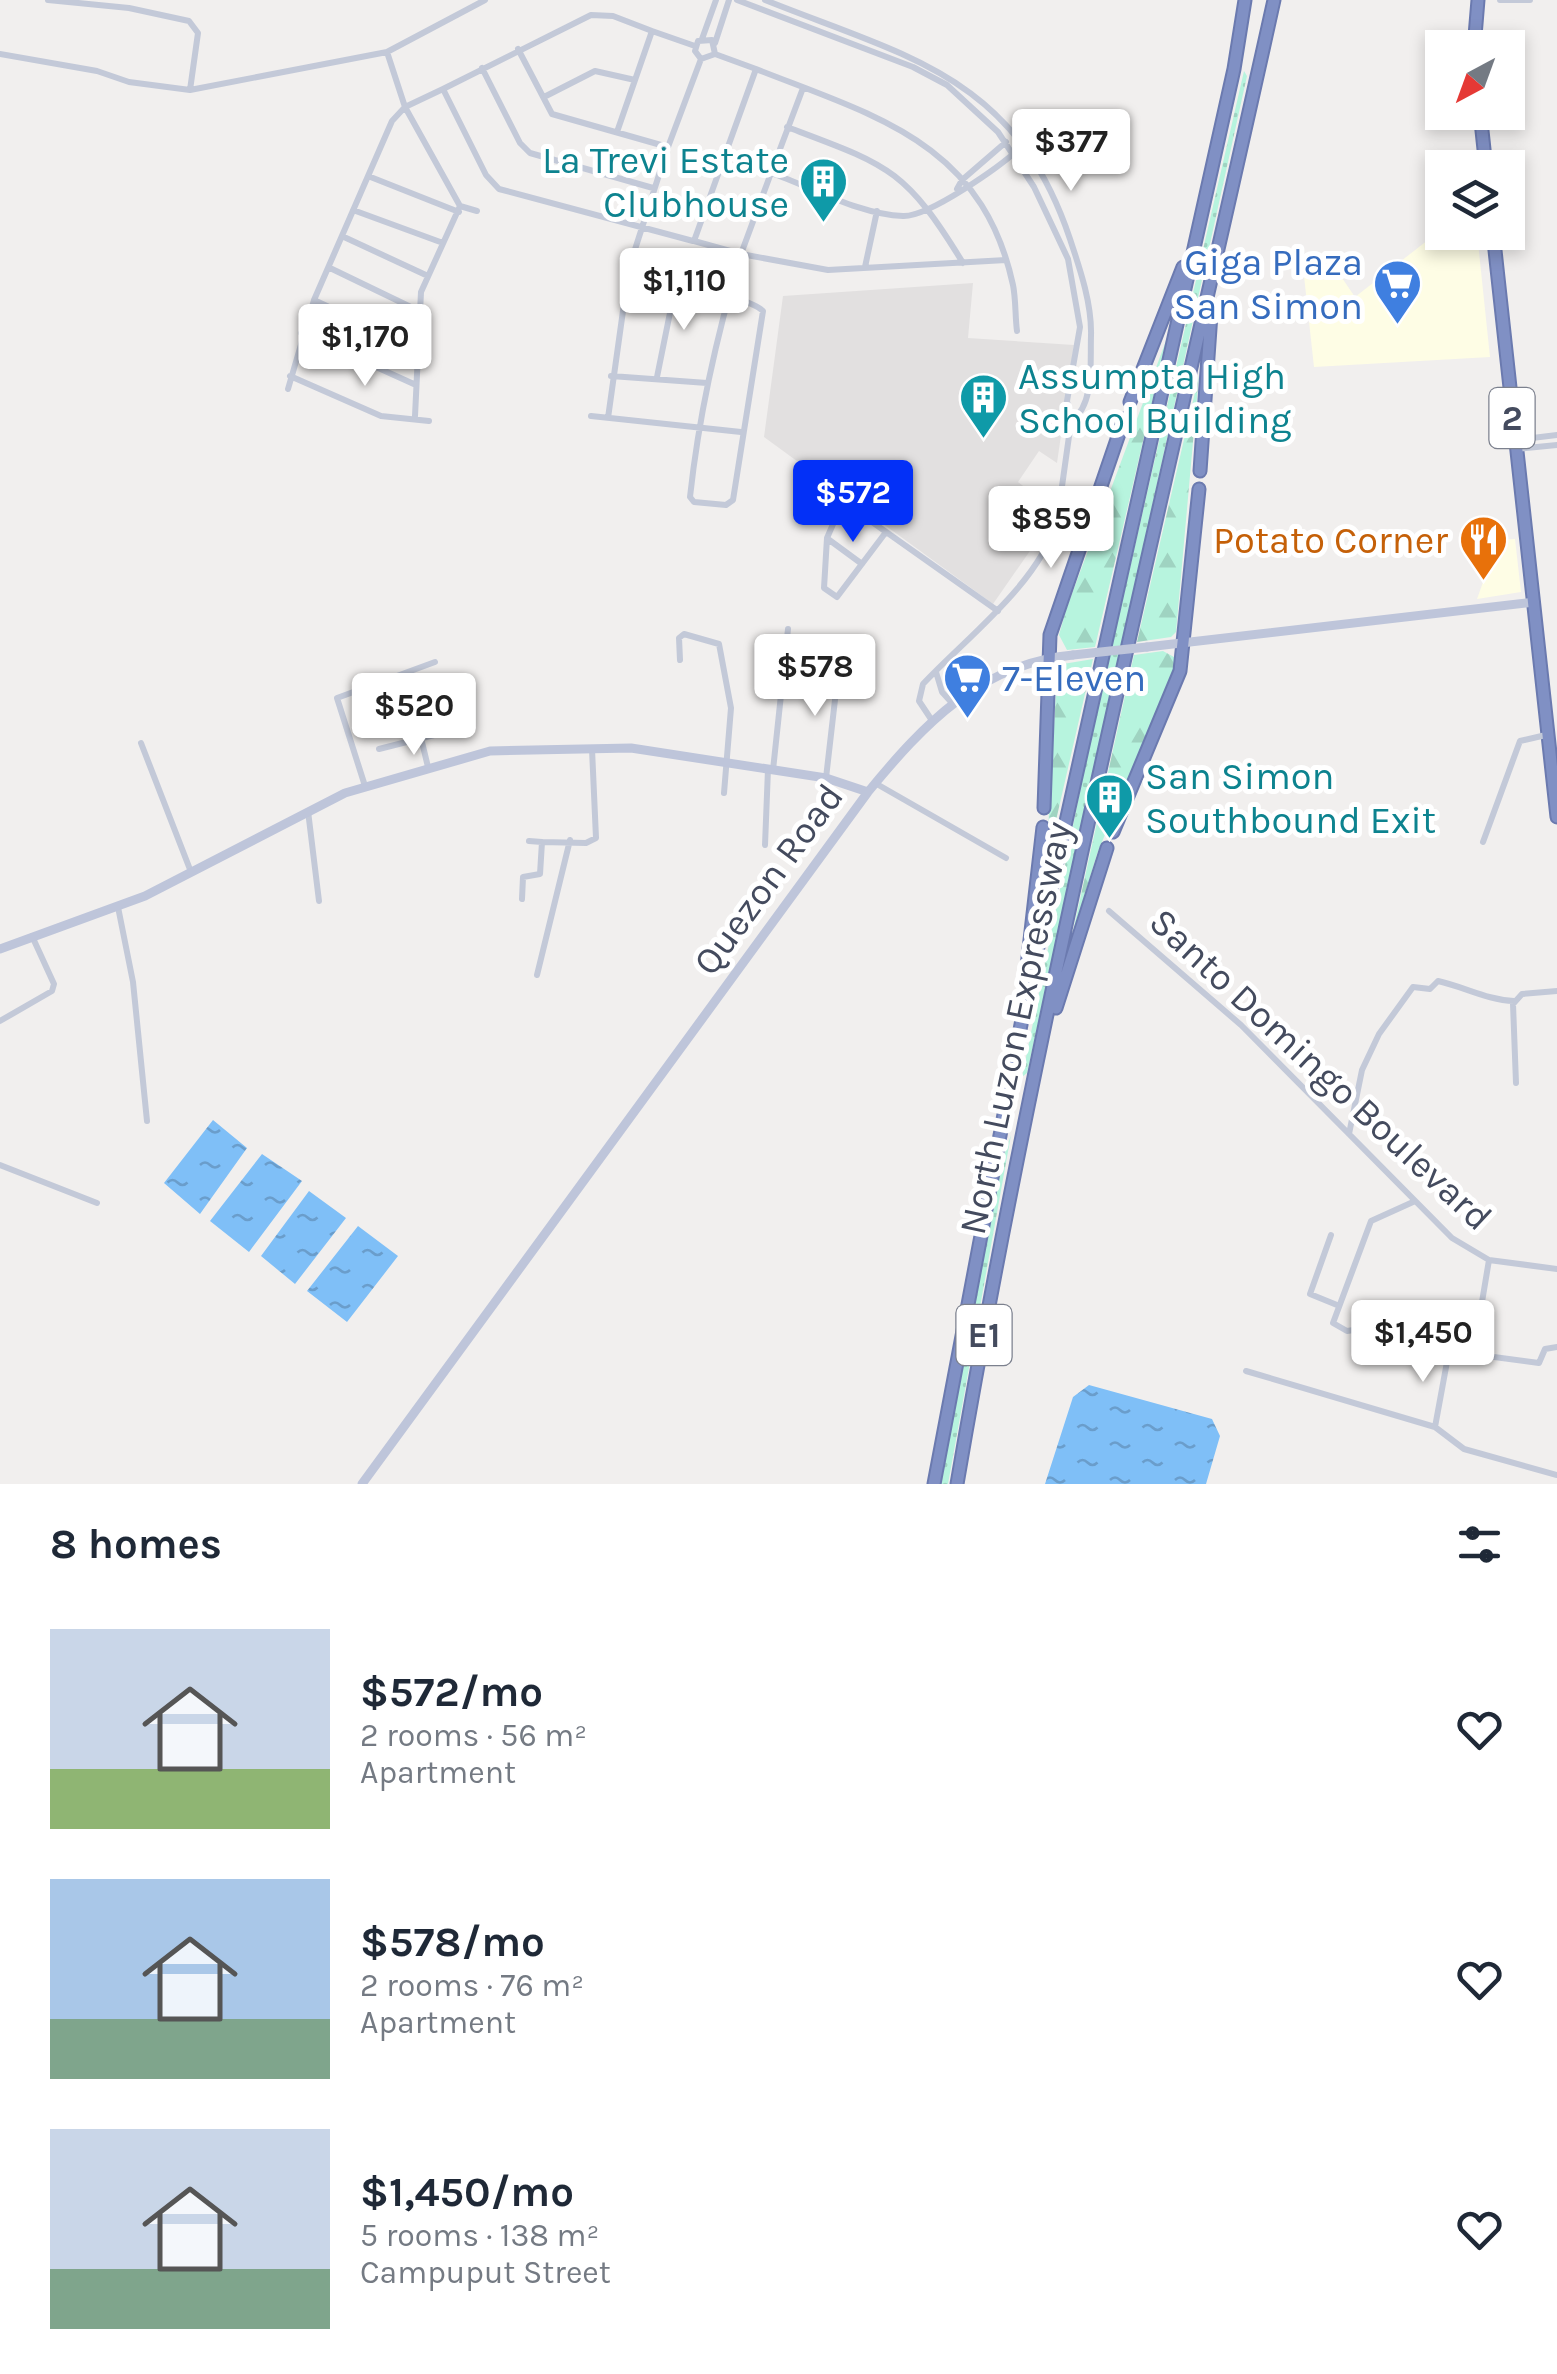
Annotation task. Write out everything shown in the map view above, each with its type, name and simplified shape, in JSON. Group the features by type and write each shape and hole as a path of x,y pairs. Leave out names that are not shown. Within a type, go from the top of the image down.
{"highway":[{"name":"North Luzon Expressway","path":"934,1484 1023,1014 1234,69 1245,0"},
{"name":"North Luzon Expressway","path":"957,1484 1012,1187 1111,709 1274,0"},
{"path":"1476,30 1478,0"},
{"path":"1130,402 1181,273 1234,69"},
{"path":"1200,471 1201,404 1224,226"},
{"name":"2","path":"1495,250 1557,817"},
{"path":"1044,808 1049,658 1055,614 1124,418"},
{"path":"1113,832 1172,698 1198,490"},
{"path":"1023,1014 1043,827"},
{"path":"1012,1187 1022,1162 1061,992 1108,848"}],"main road":[{"name":"Quezon Road","path":"362,1484 872,787 931,719 952,702 1022,664 1049,658 1534,602"},
{"path":"0,949 118,907 192,873 308,810 365,786 490,751 631,748 872,787"}],"street":[{"path":"48,0 129,8 189,21 198,33 190,90"},
{"path":"0,54 129,82 190,90 386,52 485,0"},
{"path":"695,46 702,39 716,0"},
{"path":"714,54 729,0"},
{"path":"737,0 913,67 957,94 1014,154 1068,259 1080,327 1069,396 1071,422 1052,538 998,611 936,671 918,696 931,719"},
{"path":"765,0 915,57 979,98 1013,136 1046,184 1077,262 1091,325 1086,402 1071,422"},
{"path":"1500,0 1530,0"},
{"path":"288,390 301,334 314,300 396,114 591,15 613,16 695,46 701,58 653,188 629,268 608,418"},
{"path":"618,132 652,32"},
{"path":"702,39 715,44"},
{"path":"518,49 556,116 668,146"},
{"path":"386,52 405,107 459,209"},
{"path":"701,58 714,54 901,127 970,189 1006,260 1017,332"},
{"path":"913,67 915,57"},
{"path":"482,68 524,148 653,188"},
{"path":"694,241 756,70"},
{"path":"544,97 595,71 634,80"},
{"path":"443,88 486,175 500,189 805,268 1006,260"},
{"path":"629,268 728,298 764,311 741,432 733,500 726,506 694,502 690,497 697,428 728,298 803,88"},
{"path":"787,127 874,160 908,184 929,207 963,262"},
{"path":"771,174 877,212 906,216 957,189 962,180 1013,136"},
{"path":"957,189 970,189 1021,148"},
{"path":"368,176 459,209 476,211"},
{"path":"415,416 417,310 459,209"},
{"path":"352,210 443,243"},
{"path":"865,267 877,212"},
{"path":"344,237 428,276"},
{"path":"330,268 417,310"},
{"path":"657,376 676,283"},
{"path":"314,300 416,348"},
{"path":"301,334 416,385"},
{"path":"1076,363 1090,363"},
{"path":"290,376 381,416 415,416 429,421"},
{"path":"611,376 657,376 706,383"},
{"path":"1069,396 1086,402"},
{"path":"591,416 741,432"},
{"path":"1515,445 1557,434"},
{"path":"1546,436 1548,446"},
{"path":"1515,445 1557,445"},
{"path":"886,532 838,597 824,588 827,538 840,508 848,505 998,611"},
{"path":"827,538 862,564"},
{"path":"765,845 788,629"},
{"path":"680,660 679,638 684,634 719,644 731,708 724,793"},
{"path":"365,786 337,698 435,662"},
{"path":"826,778 840,666"},
{"path":"936,671 942,692 952,702"},
{"path":"379,749 442,734"},
{"path":"1483,842 1520,741 1546,735"},
{"path":"421,738 428,766"},
{"path":"141,743 192,873"},
{"path":"528,841 586,843 596,838 592,748"},
{"path":"872,787 1006,858"},
{"path":"308,810 318,901"},
{"path":"537,974 570,840"},
{"path":"522,900 522,877 540,874 542,842"},
{"path":"118,907 133,982 147,1121"},
{"name":"Santo Domingo Boulevard","path":"1109,911 1216,1002 1452,1238 1488,1260 1557,1269"},
{"path":"0,1021 52,992 54,984 32,935"},
{"path":"1348,1134 1362,1070 1379,1034 1414,987 1430,989 1438,980 1478,990 1486,998 1514,1001 1522,994 1557,991"},
{"path":"1514,1001 1516,1082"},
{"path":"0,1165 97,1203"},
{"path":"1413,1202 1371,1221 1333,1324 1347,1331 1374,1327 1449,1351 1539,1363 1545,1349 1557,1348"},
{"path":"1332,1236 1310,1294 1337,1305"},
{"path":"1481,1308 1488,1260"},
{"path":"1435,1426 1449,1351"},
{"path":"1246,1371 1435,1426 1464,1449 1557,1474"}],"shaded area":[{"name":"Giga Plaza San Simon","path":"1425,242 1425,250 1479,250 1490,357 1314,367 1304,276 1338,272 1355,297"},
{"path":"973,283 968,338 1074,345 1057,463 1039,451 1018,482 1057,512 993,604 764,437 783,296"},
{"path":"1515,539 1521,592 1477,599 1498,540"}],"green space":[{"path":"1244,71 1247,76 1027,1073 1022,1077 1090,742"},
{"path":"1167,338 1095,647 1067,650 1059,635 1066,610"},
{"path":"1199,375 1176,632 1171,637 1137,642"},
{"path":"1163,651 1174,657 1174,668 1097,854 1071,940 1134,655"},
{"path":"1093,659 1046,864 1057,675 1063,664"},
{"path":"1011,1135 948,1484 941,1484 1002,1161"}],"water":[{"path":"213,1120 247,1148 200,1214 164,1183"},
{"path":"262,1154 302,1181 249,1252 210,1221"},
{"path":"309,1191 346,1218 295,1284 261,1256"},
{"path":"358,1226 398,1256 347,1322 307,1291"},
{"path":"1089,1385 1212,1419 1220,1436 1206,1484 1045,1484 1073,1397"}],"place":[{"name":"La Trevi Estate Clubhouse","path":"824,224"},
{"name":"Giga Plaza San Simon","path":"1398,326"},
{"name":"Assumpta High School Building","path":"983,440"},
{"name":"Potato Corner","path":"1483,582"},
{"name":"7-Eleven","path":"967,720"},
{"name":"San Simon Southbound Exit","path":"1110,840"}]}
